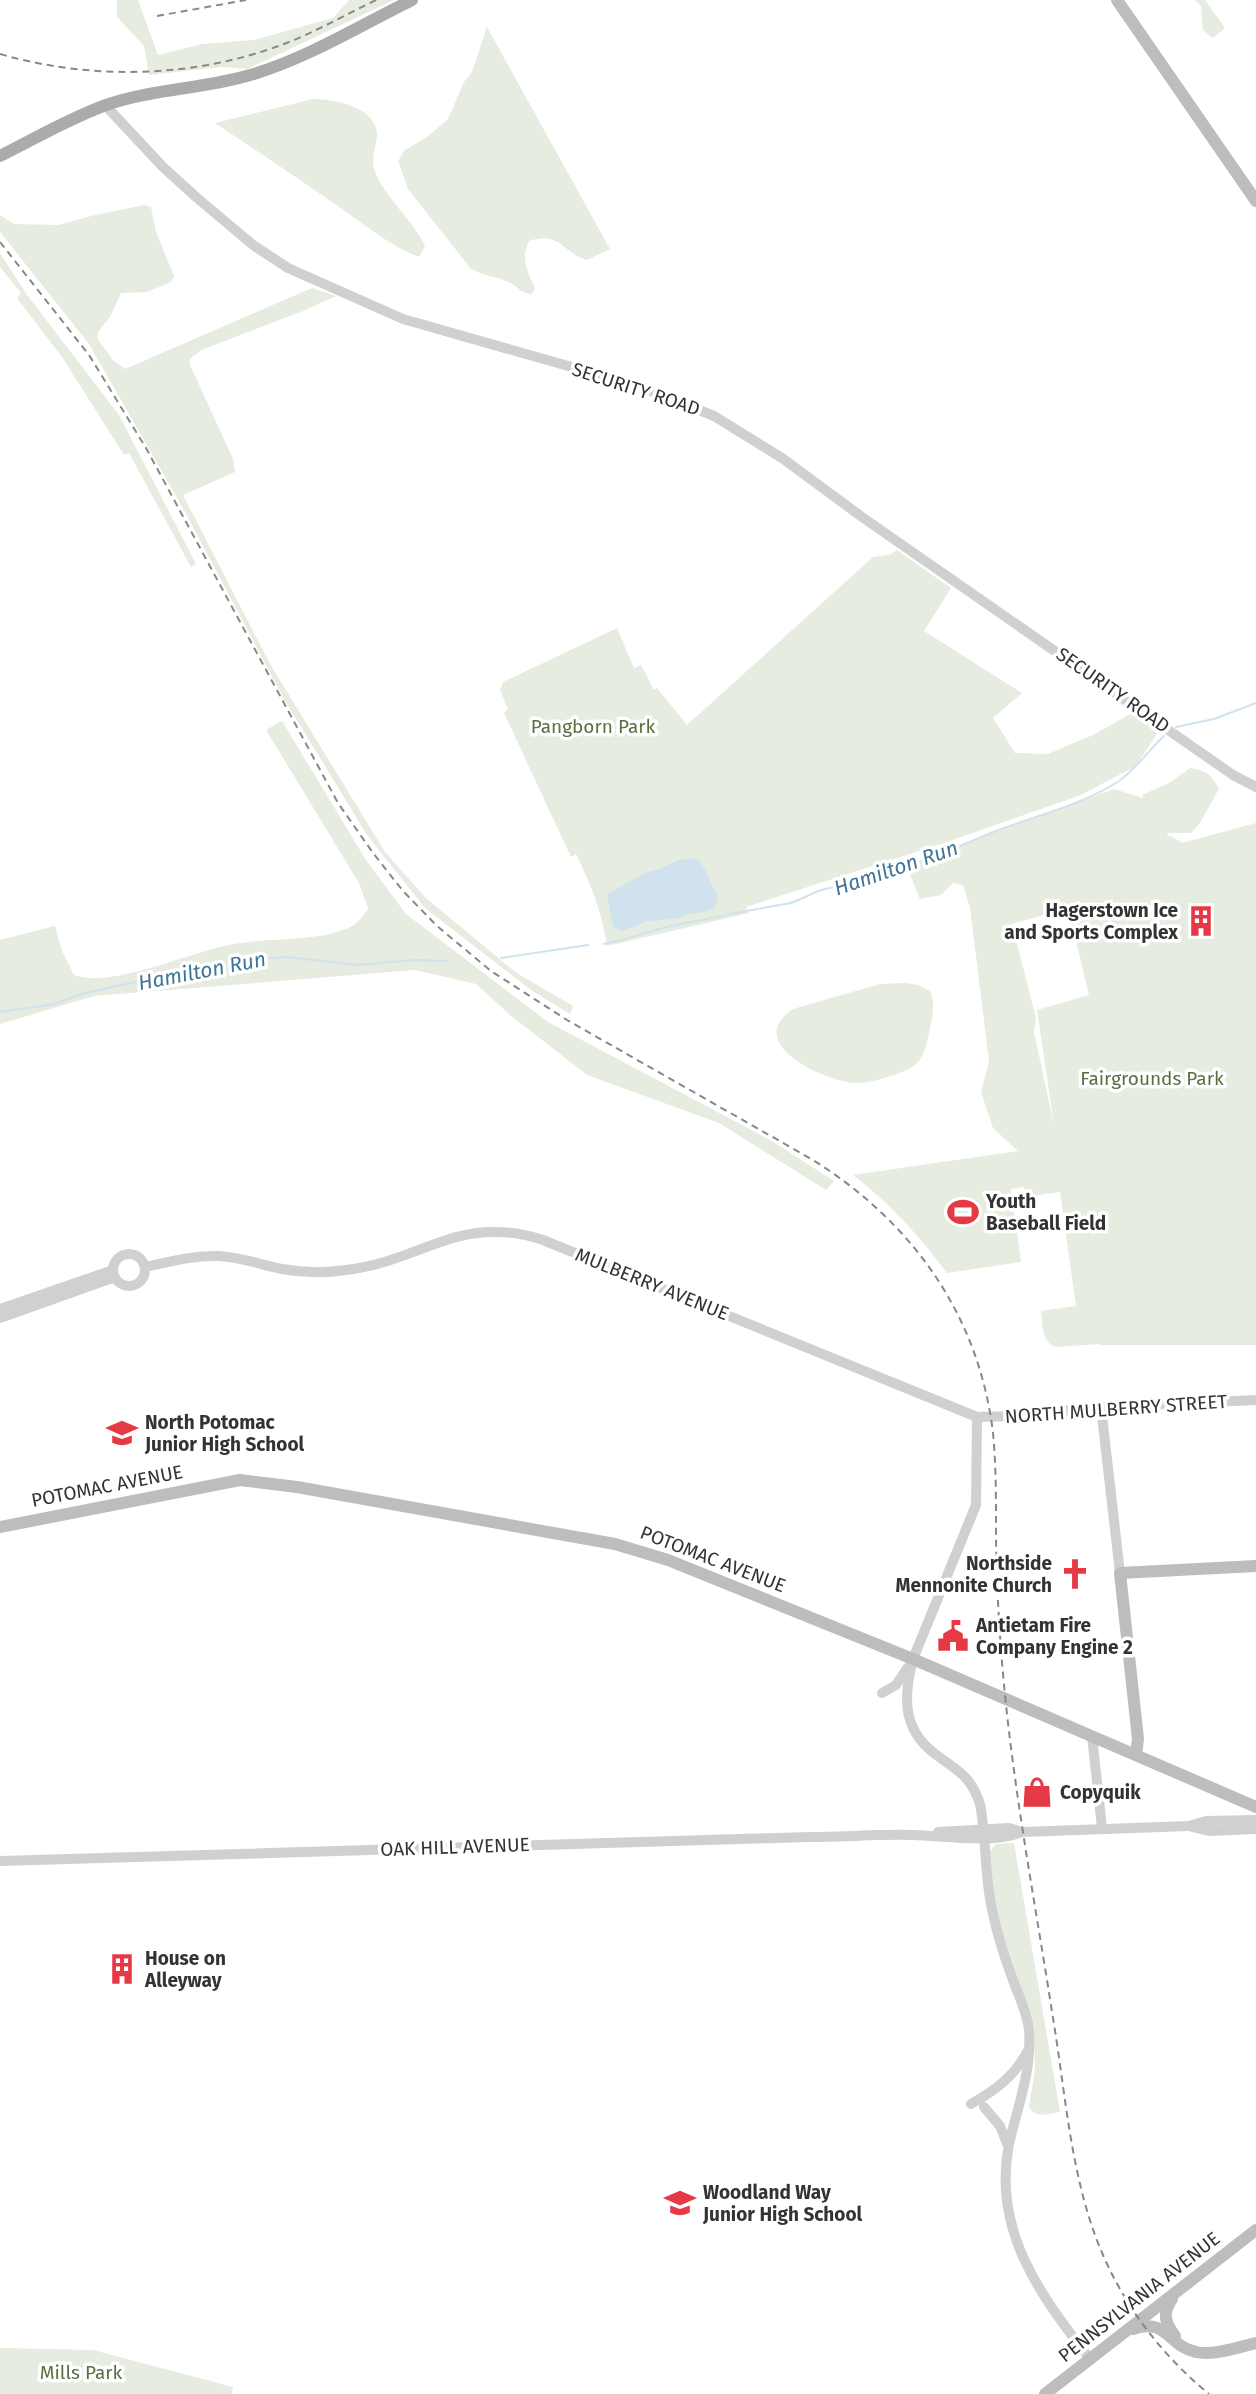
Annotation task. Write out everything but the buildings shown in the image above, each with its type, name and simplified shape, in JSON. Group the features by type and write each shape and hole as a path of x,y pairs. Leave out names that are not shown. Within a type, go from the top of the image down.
{"main road":[{"path":"0,156 105,105 143,95 232,81 288,62 412,0"},
{"path":"1117,0 1256,201"},
{"name":"POTOMAC AVENUE","path":"0,1527 231,1481 262,1482 643,1550 914,1659 1256,1807"},
{"path":"1136,1755 1138,1739 1120,1573 1256,1566"},
{"name":"PENNSYLVANIA AVENUE","path":"1045,2394 1256,2230"},
{"path":"1180,2288 1167,2306 1165,2320 1184,2347"},
{"path":"1126,2332 1149,2325 1163,2330 1184,2347 1203,2353 1256,2343"}],"street":[{"name":"SECURITY ROAD","path":"105,105 163,167 196,197 253,245 288,268 379,310 642,387 715,416 782,458 862,517 1223,767 1256,787"},
{"name":"MULBERRY AVENUE","path":"145,1267 190,1258 220,1256 285,1269 317,1272 368,1267 458,1236 504,1230 520,1233 582,1256 977,1417"},
{"path":"125,1255 138,1256 145,1267 144,1277 134,1285 123,1285 114,1273 117,1259 125,1255"},
{"path":"0,1309 114,1273"},
{"path":"0,1318 114,1273"},
{"name":"NORTH MULBERRY STREET","path":"977,1417 1101,1407 1256,1401"},
{"path":"1101,1407 1120,1573"},
{"path":"977,1417 976,1505 914,1659 906,1692 909,1720 926,1746 959,1769 971,1783 980,1804 992,1911 1013,1980 1026,2011 1030,2047 1024,2090 1009,2148 1006,2205 1017,2246 1052,2309 1090,2359"},
{"path":"882,1693 896,1685 914,1659"},
{"path":"1093,1736 1102,1828"},
{"name":"OAK HILL AVENUE","path":"0,1861 984,1833 1010,1836 1022,1832 1189,1826 1206,1821 1256,1820"},
{"name":"OAK HILL AVENUE","path":"1189,1826 1209,1831 1256,1829"},
{"path":"971,2104 1002,2084 1021,2063 1030,2047"},
{"path":"984,2107 1000,2126 1009,2148"}],"green space":[{"path":"117,0 138,0 158,55 202,44 254,40 333,18 349,0 394,0 247,69 221,67 149,75 144,46 117,17"},
{"path":"1195,0 1205,0 1225,28 1213,38 1203,30 1201,6"},
{"path":"487,27 610,249 587,260 554,241 529,241 525,260 535,289 532,294 523,292 511,283 471,269 408,189 398,161 405,150 427,137 448,119 464,82 472,72"},
{"path":"313,99 343,103 371,118 377,137 374,169 381,184 425,246 419,257 385,239 215,123"},
{"path":"144,205 151,207 156,232 174,276 171,282 147,292 121,293 110,317 98,332 97,338 113,360 125,369 312,288 336,296 201,350 190,359 190,365 233,459 235,472 183,495 270,664 385,852 426,898 515,972 573,1006 570,1014 531,990 425,908 367,835 284,699 184,510 89,344 0,232 0,215 14,224 59,225"},
{"path":"0,253 27,295 119,415 196,564 191,567 129,453 124,455 62,357 17,298 21,293 0,267"},
{"name":"Pangborn Park","path":"897,550 951,588 924,631 1022,693 993,718 1015,753 1048,754 1093,735 1132,713 1158,732 1136,766 1081,795 746,907 749,913 607,946 599,910 576,854 571,857 504,713 508,709 500,690 503,682 617,628 634,668 641,665 654,690 657,688 687,725 873,557 890,555"},
{"path":"282,721 366,860 406,914 548,1022 772,1141 834,1181 826,1190 719,1123 587,1075 510,1015 476,984 415,970 94,996 0,1024 0,940 55,926 62,951 74,975 109,977 234,944 329,934 349,927 360,919 368,908 359,883 266,730"},
{"name":"Fairgrounds Park","path":"1190,768 1208,774 1219,789 1200,823 1191,833 1168,833 1167,836 1182,843 1256,823 1256,1345 1099,1344 1057,1347 1045,1338 1041,1311 1076,1306 1060,1192 1026,1197 1024,1187 1011,1189 1021,1262 947,1273 903,1221 853,1175 1018,1151 993,1128 981,1092 989,1061 970,908 963,885 953,883 941,895 920,899 906,865 1114,789 1143,798 1142,795 1169,783","holes":["1068,908 1089,995 1037,1010 1054,1125 1034,1032 1036,1018 1012,924"]},
{"path":"906,983 930,991 933,1007 923,1053 912,1067 869,1082 841,1081 808,1068 782,1047 777,1035 780,1022 793,1009 880,984"},
{"path":"1014,1843 1060,2112 1038,2114 1029,2106 1035,2070 1034,2027 1006,1949 992,1888 989,1852 996,1844"},
{"name":"Mills Park","path":"0,2348 93,2350 233,2387 232,2394 0,2394"}],"water":[{"path":"695,858 718,895 715,908 679,918 647,921 623,931 613,927 607,894 647,872 678,860"}],"waterway":[{"name":"Hamilton Run","path":"1176,727 1214,719 1256,703"},
{"name":"Hamilton Run","path":"604,944 671,926 791,903 820,890 889,873 930,858 1104,790 1125,776 1164,736"},
{"name":"Hamilton Run","path":"501,958 588,945"},
{"name":"Hamilton Run","path":"0,1012 55,1004 81,994 185,971 232,969 258,959 287,957 357,965 415,960 447,961"}],"railway":[{"path":"157,16 246,0"},
{"path":"0,54 72,69 109,72 182,69 219,63 289,42 376,0"},
{"path":"0,242 89,355 146,448 338,803 403,891 437,926 491,971 567,1020 813,1160 849,1185 881,1212 910,1243 935,1276 956,1311 973,1349 985,1390 993,1433 998,1604 1010,1742 1071,2138 1084,2198 1103,2255 1123,2295 1162,2348 1209,2394"}],"place":[{"name":"Hagerstown Ice and Sports Complex","path":"1201,921"},
{"name":"Youth Baseball Field","path":"963,1212"},
{"name":"North Potomac Junior High School","path":"122,1433"},
{"name":"Northside Mennonite Church","path":"1075,1574"},
{"name":"Antietam Fire Company Engine 2","path":"953,1636"},
{"name":"Copyquik","path":"1037,1792"},
{"name":"House on Alleyway","path":"122,1969"},
{"name":"Woodland Way Junior High School","path":"680,2203"}]}
